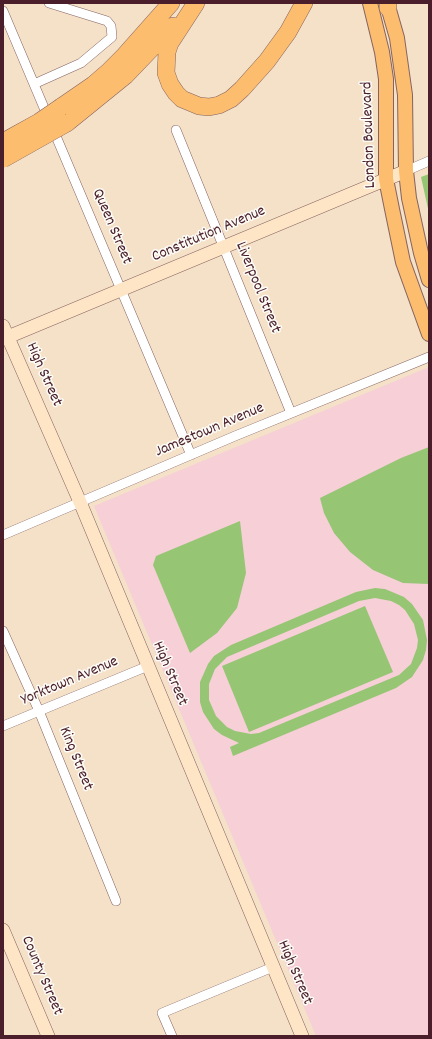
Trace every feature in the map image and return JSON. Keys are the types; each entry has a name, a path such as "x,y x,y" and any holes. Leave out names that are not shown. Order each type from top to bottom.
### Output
{"highway":[{"path":"3,142 39,122 64,115 125,55 171,3"},
{"path":"3,159 64,115 110,90 141,62 191,3"},
{"path":"196,3 170,43 167,52 166,73 170,84 182,99 194,105 209,107 231,99 246,84 284,38 304,3"}],"main road":[{"name":"London Boulevard","path":"370,3 382,52 386,79 386,179 403,262 429,334"},
{"path":"388,5 397,38 405,95 406,170 415,231 429,280"},
{"name":"Constitution Avenue","path":"5,334 122,290 406,170"},
{"name":"High Street","path":"5,334 80,502 302,1036"},
{"name":"County Street","path":"3,930 48,1036"}],"street":[{"path":"34,84 81,63 112,38 111,26 107,21 49,3"},
{"name":"Queen Street","path":"3,11 191,455"},
{"name":"Liverpool Street","path":"176,130 291,413"},
{"name":"Constitution Avenue","path":"406,170 429,161"},
{"name":"Jamestown Avenue","path":"3,535 291,413 429,357"},
{"name":"King Street","path":"3,631 39,711 116,901"},
{"name":"Yorktown Avenue","path":"3,726 148,666"},
{"path":"172,1036 162,1013 273,967"}],"shaded area":[{"path":"429,367 429,1036 316,1036 94,506"}],"green space":[{"path":"429,174 429,213 421,177"},
{"path":"429,447 429,584 403,583 373,570 350,552 334,533 324,513 320,498 401,458"},
{"path":"240,521 246,573 237,608 217,633 190,653 153,565 156,556"},
{"path":"375,588 385,589 404,597 412,604 423,620 427,640 426,650 423,660 412,677 396,688 233,756 230,747 239,743 222,735 214,729 203,712 200,702 200,682 208,664 214,656 231,645 356,592","holes":["375,598 391,601 405,610 414,624 418,640 417,648 411,664 399,675 259,733 251,734 235,731 227,727 216,716 209,700 209,684 215,669 227,657 359,601"]},
{"path":"365,606 393,672 249,732 222,666"}]}
